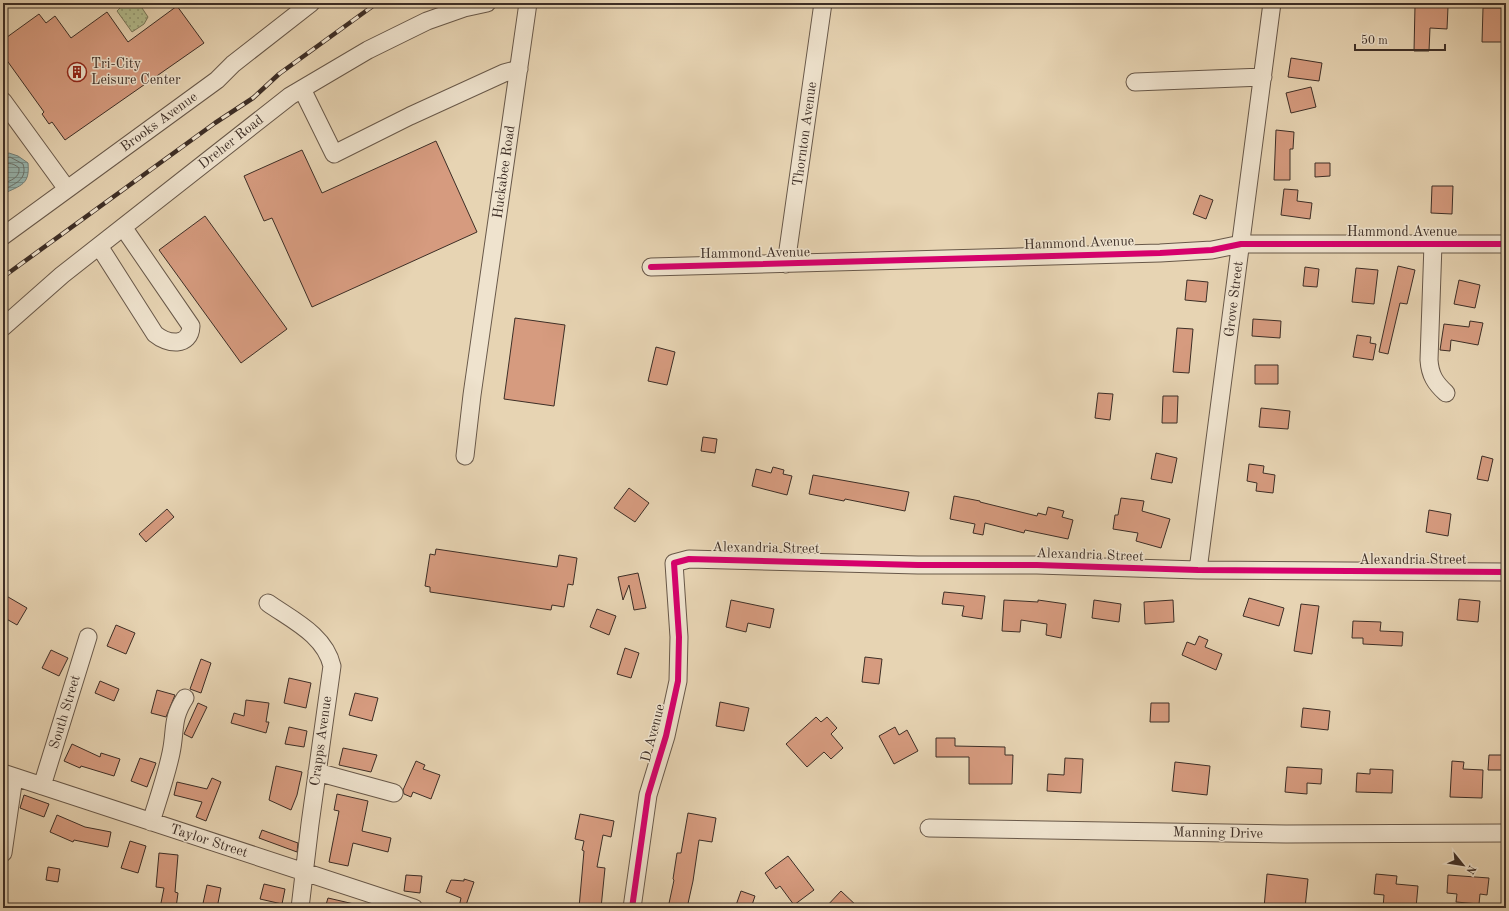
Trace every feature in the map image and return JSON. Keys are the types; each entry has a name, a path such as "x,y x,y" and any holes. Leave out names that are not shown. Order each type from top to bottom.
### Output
{"street":[{"name":"Brooks Avenue","path":"3,236 217,80 233,64 311,3"},
{"name":"Dreher Road","path":"3,327 62,275 272,109 302,89 368,50 427,21 464,8 487,3"},
{"name":"Huckabee Road","path":"465,456 528,3"},
{"name":"Thornton Avenue","path":"786,264 823,3"},
{"name":"Grove Street","path":"1198,570 1272,3"},
{"path":"302,89 334,154 410,116 504,73 519,69"},
{"path":"1135,82 1263,77"},
{"path":"3,101 9,119 67,189"},
{"path":"99,246 155,334 161,339 171,342 185,339 190,332 191,326 123,227"},
{"name":"Hammond Avenue","path":"651,267 1160,253 1212,250 1241,244 1506,244"},
{"path":"1433,244 1428,360 1430,373 1439,387 1446,393"},
{"name":"Alexandria Street","path":"674,563 689,559 918,565 1037,565 1198,570 1506,572"},
{"name":"D Avenue","path":"632,908 648,795 666,736 678,681 679,637 674,563"},
{"name":"Crapps Avenue","path":"268,603 308,631 324,646 332,666 300,908"},
{"name":"South Street","path":"42,786 88,637"},
{"path":"151,822 171,753 175,716 185,698"},
{"path":"318,772 394,793"},
{"path":"3,853 9,775"},
{"name":"Taylor Street","path":"9,775 414,908"},
{"name":"Manning Drive","path":"929,828 1286,834 1506,833"}],"green space":[{"path":"123,5 140,5 148,17 144,24 132,32 117,11"}],"water":[{"path":"9,153 18,156 28,163 28,170 26,180 23,183 3,194 3,155"}],"building":[{"name":"Tri-City Leisure Center","path":"177,6 204,43 65,140 52,122 49,124 42,114 44,112 3,55 3,40 39,14 46,23 55,16 71,38 107,12 128,42"},
{"path":"1415,6 1448,7 1447,29 1430,28 1429,51 1414,51"},
{"path":"1483,8 1503,8 1502,42 1482,42"},
{"path":"1291,58 1322,63 1319,81 1288,77"},
{"path":"1311,87 1316,107 1291,113 1286,93"},
{"path":"1276,130 1294,132 1293,149 1290,149 1290,180 1274,180"},
{"path":"436,141 477,232 312,307 272,218 264,221 244,176 302,150 322,193"},
{"path":"1315,163 1330,163 1330,176 1315,177"},
{"path":"1432,186 1453,186 1452,214 1431,213"},
{"path":"1284,189 1298,190 1297,201 1312,203 1310,219 1281,215"},
{"path":"1200,195 1213,200 1206,219 1193,214"},
{"path":"205,216 287,329 241,363 159,250"},
{"path":"1398,266 1415,270 1407,304 1400,303 1388,354 1379,352"},
{"path":"1305,267 1319,269 1317,287 1303,286"},
{"path":"1356,268 1378,270 1374,304 1352,302"},
{"path":"1187,280 1208,282 1206,302 1185,300"},
{"path":"1459,280 1480,285 1475,308 1454,304"},
{"path":"515,318 565,325 554,406 504,399"},
{"path":"1253,319 1281,321 1280,338 1252,336"},
{"path":"1470,321 1483,323 1478,345 1451,340 1450,351 1440,350 1444,324 1469,327"},
{"path":"1177,328 1193,329 1189,373 1173,372"},
{"path":"1357,335 1371,337 1370,343 1376,344 1373,360 1353,357"},
{"path":"656,347 675,352 667,385 648,381"},
{"path":"1255,365 1278,365 1278,384 1255,384"},
{"path":"1098,393 1113,394 1110,420 1095,418"},
{"path":"1163,396 1178,396 1177,423 1162,423"},
{"path":"1261,408 1290,411 1288,429 1259,427"},
{"path":"703,437 717,439 715,453 701,451"},
{"path":"1156,453 1177,458 1172,483 1151,479"},
{"path":"1482,456 1493,459 1488,481 1477,479"},
{"path":"1249,464 1264,466 1263,473 1275,475 1273,493 1256,491 1257,483 1247,481"},
{"path":"773,467 784,470 783,474 792,476 787,495 752,486 756,469 771,473"},
{"path":"813,475 909,492 905,511 845,499 844,501 809,494"},
{"path":"629,488 649,503 635,522 614,508"},
{"path":"954,496 980,501 1037,516 1038,513 1046,515 1048,507 1064,511 1062,517 1073,520 1068,539 1025,530 1024,533 985,523 983,535 973,533 975,524 950,519"},
{"path":"1121,498 1144,501 1142,511 1170,519 1161,548 1136,541 1138,533 1113,529 1115,515 1118,515"},
{"path":"167,509 174,517 146,542 139,534"},
{"path":"1429,510 1451,514 1448,536 1426,532"},
{"path":"436,549 557,567 559,555 577,558 573,585 568,584 564,607 552,605 551,610 430,592 430,587 425,586 430,554 435,555"},
{"path":"638,573 646,608 634,610 629,585 623,600 618,577"},
{"path":"944,592 985,596 982,619 962,616 964,606 942,604"},
{"path":"3,594 27,608 17,625 3,617"},
{"path":"1249,598 1284,608 1279,626 1243,616"},
{"path":"1459,599 1480,601 1478,622 1457,620"},
{"path":"731,600 774,609 770,628 748,623 746,632 726,627"},
{"path":"1004,600 1038,602 1038,600 1066,604 1061,638 1046,635 1047,624 1021,620 1020,632 1002,631"},
{"path":"1094,600 1121,604 1119,622 1092,618"},
{"path":"1173,600 1174,622 1145,624 1144,602"},
{"path":"1301,604 1319,606 1312,654 1294,651"},
{"path":"597,609 616,616 609,635 590,627"},
{"path":"1353,621 1381,622 1380,631 1403,632 1402,646 1363,644 1363,638 1352,638"},
{"path":"116,625 135,633 126,654 107,646"},
{"path":"1199,636 1208,640 1205,647 1222,654 1216,670 1182,655 1187,642 1195,645"},
{"path":"625,648 639,653 631,678 617,674"},
{"path":"51,650 68,658 59,676 42,668"},
{"path":"865,657 882,659 879,684 862,682"},
{"path":"201,659 211,663 201,693 190,689"},
{"path":"289,678 311,683 306,708 284,703"},
{"path":"100,681 119,689 114,701 95,693"},
{"path":"157,690 175,695 166,717 151,713"},
{"path":"355,693 378,698 372,721 349,715"},
{"path":"246,700 269,703 266,722 269,722 266,733 231,723 234,713 244,716"},
{"path":"720,702 749,708 744,731 716,726"},
{"path":"198,703 207,707 192,738 184,734"},
{"path":"1151,703 1169,703 1169,722 1150,722"},
{"path":"1303,708 1330,711 1328,730 1301,727"},
{"path":"816,717 821,722 827,717 837,728 831,734 843,748 831,759 824,752 807,767 786,744"},
{"path":"289,727 307,731 304,747 285,744"},
{"path":"895,727 899,735 907,730 918,751 894,764 879,736"},
{"path":"936,738 955,738 955,746 1005,747 1005,755 1013,755 1012,784 969,784 969,757 936,757"},
{"path":"72,744 100,757 101,753 120,759 114,776 81,766 80,768 64,761"},
{"path":"343,748 377,755 371,772 339,765"},
{"path":"1489,755 1506,755 1506,770 1488,770"},
{"path":"140,758 156,763 147,787 131,781"},
{"path":"1065,758 1083,759 1081,793 1047,791 1048,774 1064,775"},
{"path":"416,761 425,765 423,769 440,775 431,799 413,792 411,797 404,794 403,790"},
{"path":"1452,761 1464,762 1463,769 1483,770 1482,798 1450,797"},
{"path":"1175,762 1210,766 1207,795 1172,791"},
{"path":"276,766 302,772 297,795 291,810 269,800"},
{"path":"1287,767 1322,769 1321,784 1307,783 1307,794 1285,792"},
{"path":"1370,769 1393,770 1392,793 1356,792 1357,773 1370,774"},
{"path":"212,778 221,782 206,821 196,817 202,802 174,795 177,782 207,789"},
{"path":"337,794 368,801 362,831 391,838 388,852 353,843 348,866 329,862 339,811 334,810"},
{"path":"24,795 49,804 44,817 20,808"},
{"path":"688,813 716,818 712,842 699,840 693,881 687,908 668,908 674,880 677,853 681,853"},
{"path":"580,814 614,821 611,837 603,835 597,867 605,868 601,908 579,908 584,851 582,850 584,841 575,839"},
{"path":"57,815 85,827 111,832 108,847 74,840 73,842 50,832"},
{"path":"262,830 298,843 297,852 259,838"},
{"path":"130,841 146,846 138,873 121,868"},
{"path":"159,853 178,855 175,892 178,893 176,908 160,908 164,888 156,887"},
{"path":"788,856 814,890 794,905 780,886 776,889 765,873"},
{"path":"48,867 60,869 58,882 46,880"},
{"path":"1267,874 1308,879 1305,908 1264,908"},
{"path":"1376,874 1397,876 1396,884 1418,886 1416,908 1383,908 1384,895 1374,894"},
{"path":"406,875 422,876 420,893 404,891"},
{"path":"1448,875 1489,878 1487,895 1480,894 1479,904 1456,902 1457,894 1447,893"},
{"path":"464,879 474,882 465,908 463,908 459,907 461,898 446,892 451,880 464,881"},
{"path":"264,884 285,889 282,904 260,899"},
{"path":"207,885 221,888 217,908 202,908"},
{"path":"741,891 755,896 751,908 735,908"},
{"path":"841,891 859,908 825,908"},
{"path":"328,898 354,904 354,908 325,908"}],"railway":[{"path":"3,277 215,123 253,98 279,74 377,3"}],"cycle path":[{"path":"651,267 1160,253 1212,250 1241,244 1506,244"},
{"path":"632,908 648,795 666,736 678,681 679,637 674,563 689,559 918,565 1037,565 1198,570 1506,572"}],"place":[{"name":"Tri-City Leisure Center","path":"77,72"}]}
